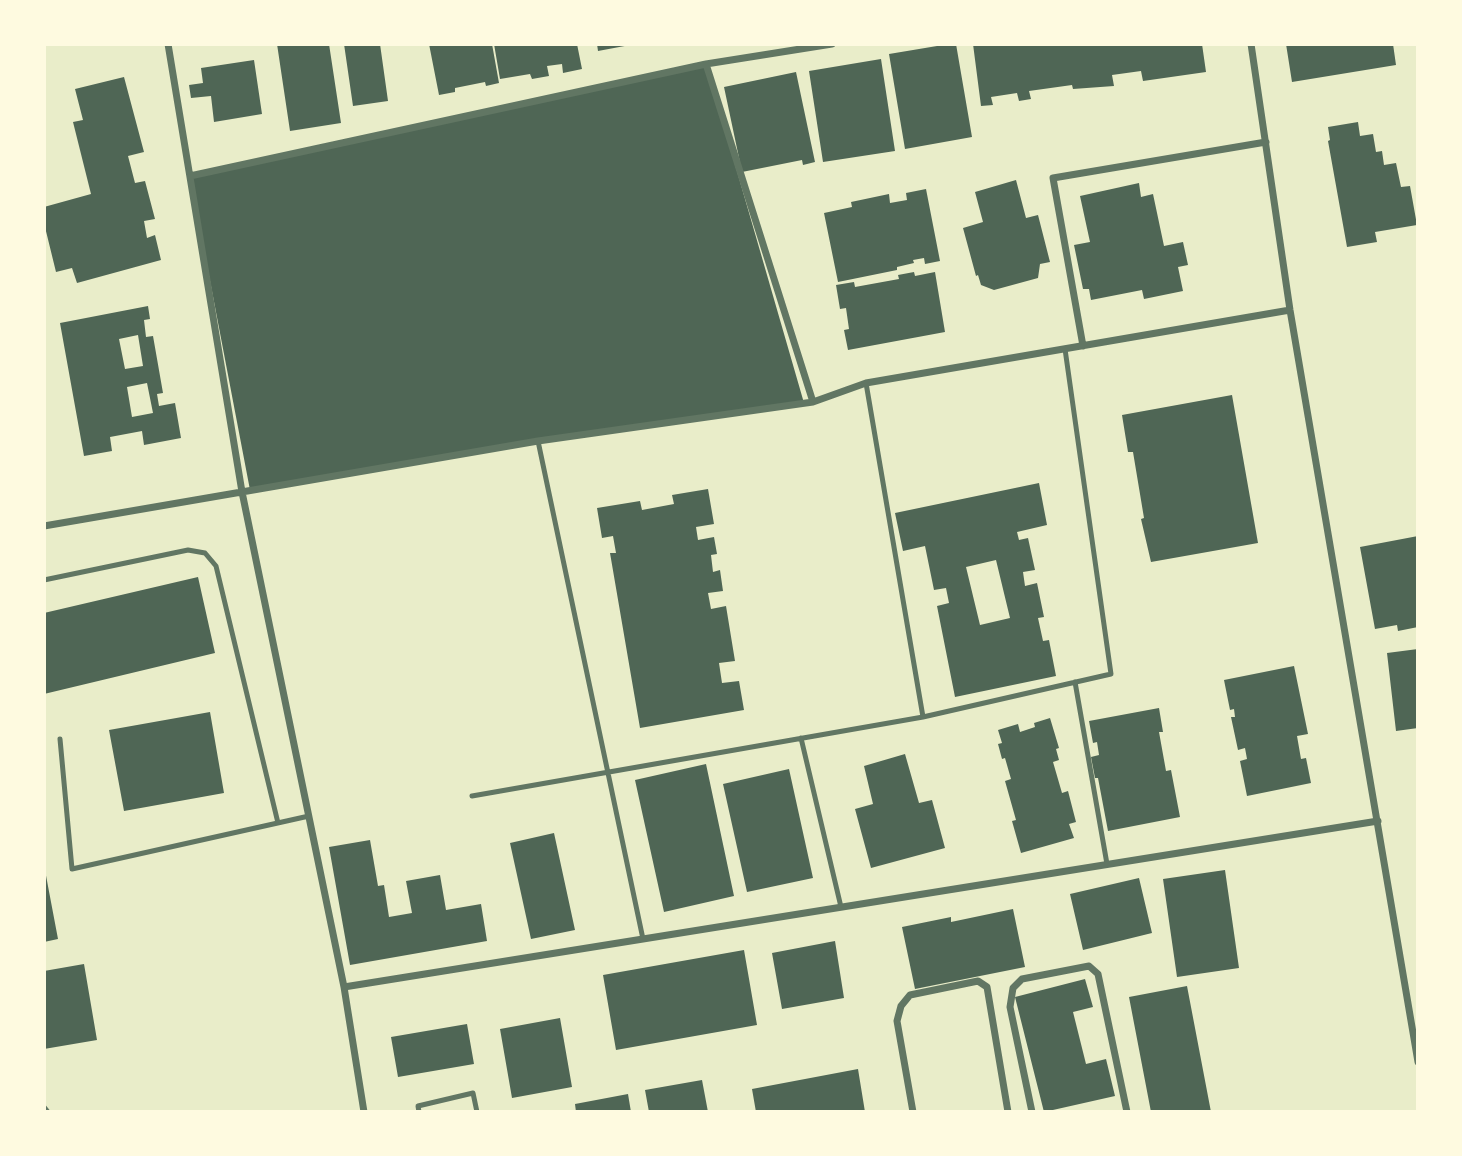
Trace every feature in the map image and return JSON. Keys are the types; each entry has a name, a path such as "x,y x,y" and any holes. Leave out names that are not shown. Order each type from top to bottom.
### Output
{"street":[{"path":"168,44 242,492 344,987 364,1112"},
{"path":"190,176 706,64 832,44"},
{"path":"1251,44 1290,310 1418,1062"},
{"path":"706,64 813,402"},
{"path":"1083,346 1053,178 1266,142"},
{"path":"44,526 538,441 813,402 866,383 1290,310"},
{"path":"344,987 1378,821"},
{"path":"1032,1112 1010,1007 1013,988 1022,979 1088,966 1098,974 1127,1112"},
{"path":"914,1112 897,1021 901,1006 910,995 978,981 987,987 1008,1112"}],"lane":[{"path":"472,796 923,717 1111,674 1065,349"},
{"path":"866,383 923,717"},
{"path":"538,441 610,772 643,939"},
{"path":"44,580 188,550 205,553 216,566 278,823"},
{"path":"1075,682 1107,864"},
{"path":"801,738 841,907"},
{"path":"60,739 72,869 309,816"},
{"path":"419,1112 418,1106 473,1093 477,1112"},
{"path":"44,1107 48,1112"}],"building":[{"path":"277,44 329,44 341,123 290,131"},
{"path":"344,44 380,44 388,101 353,106"},
{"path":"429,44 492,44 499,83 486,86 485,82 455,88 455,92 439,95"},
{"path":"494,44 577,44 582,69 563,73 562,64 547,66 549,76 532,79 530,74 500,79"},
{"path":"597,44 630,44 630,45 598,51"},
{"path":"956,44 972,137 905,149 889,54"},
{"path":"973,44 1202,44 1206,72 1143,81 1141,71 1112,75 1114,86 1073,89 1072,85 1029,91 1031,99 1019,101 1017,93 991,97 993,105 981,106"},
{"path":"1286,44 1393,44 1396,65 1292,82"},
{"path":"881,59 895,151 823,162 809,71"},
{"path":"254,60 262,114 214,122 211,96 191,98 189,85 203,83 201,68"},
{"path":"706,64 804,403 588,433 250,490 190,176"},
{"path":"796,72 815,162 803,165 802,160 742,172 724,87"},
{"path":"124,77 144,152 128,156 135,183 145,181 155,219 144,221 147,238 155,235 161,260 77,283 72,268 56,272 44,223 44,207 91,194 73,122 83,120 75,89"},
{"path":"1358,122 1360,136 1373,134 1376,152 1382,151 1384,165 1396,163 1401,187 1410,186 1417,225 1375,232 1377,242 1347,247 1328,141 1328,127"},
{"path":"1016,180 1026,218 1038,215 1050,262 1040,264 1038,278 994,290 981,285 978,275 976,276 963,228 983,222 975,192"},
{"path":"1139,183 1141,197 1153,194 1164,246 1183,242 1188,265 1178,267 1183,291 1144,299 1142,290 1091,300 1089,289 1083,289 1074,245 1090,242 1080,196"},
{"path":"926,189 940,261 925,264 924,258 913,260 914,263 897,267 897,270 838,282 824,213 852,207 851,202 889,194 890,203 907,200 906,193"},
{"path":"914,272 915,276 935,272 945,332 848,350 844,330 849,329 846,308 840,309 836,285 854,282 855,287 899,279 898,275"},
{"path":"148,306 150,319 144,320 146,337 153,336 163,393 157,394 159,406 175,403 181,438 144,445 142,431 110,437 112,451 84,456 60,323","holes":["138,335 143,366 125,369 119,339","147,383 153,413 132,417 127,387"]},
{"path":"1232,395 1258,543 1151,562 1141,519 1144,518 1133,452 1128,452 1122,415"},
{"path":"1039,483 1047,525 1017,532 1019,540 1028,538 1035,570 1023,572 1025,586 1037,583 1044,617 1038,618 1043,641 1049,640 1056,676 955,697 937,606 949,603 946,588 934,590 925,546 903,551 895,513","holes":["996,560 1010,618 980,625 966,567"]},
{"path":"708,489 714,524 696,527 698,540 714,537 717,554 711,555 713,572 720,570 723,591 708,593 711,609 726,606 735,661 719,663 722,683 739,681 744,710 640,728 610,553 616,553 613,536 602,538 597,508 640,501 642,510 674,504 672,495"},
{"path":"1418,536 1418,627 1398,631 1397,625 1375,629 1360,547"},
{"path":"198,577 215,653 44,694 44,613"},
{"path":"1418,649 1418,728 1396,731 1387,653"},
{"path":"1294,666 1308,734 1297,736 1301,759 1306,758 1311,783 1247,796 1240,761 1247,759 1245,748 1238,750 1231,717 1235,717 1234,709 1230,710 1224,680"},
{"path":"1159,708 1163,732 1159,732 1166,771 1171,770 1180,817 1108,831 1098,778 1095,778 1091,757 1099,755 1097,742 1093,743 1089,721"},
{"path":"210,712 224,793 124,811 109,730"},
{"path":"1050,718 1059,748 1056,749 1059,760 1053,762 1062,793 1068,791 1076,822 1069,824 1074,838 1021,853 1012,821 1016,820 1005,781 1011,779 998,744 1002,743 998,730 1018,724 1020,732 1035,727 1034,723"},
{"path":"905,754 919,803 932,800 945,848 871,868 855,809 873,804 864,766"},
{"path":"706,764 734,896 664,912 635,780"},
{"path":"789,769 813,878 747,892 723,784"},
{"path":"554,833 575,930 531,939 510,843"},
{"path":"370,840 378,886 384,885 389,917 412,913 406,881 440,875 446,910 481,904 487,941 350,965 329,847"},
{"path":"44,865 58,939 44,942"},
{"path":"1225,870 1239,968 1177,977 1163,879"},
{"path":"1139,878 1152,933 1083,950 1070,894"},
{"path":"1013,909 1025,967 915,989 902,927 951,917 951,922"},
{"path":"835,941 844,998 782,1009 772,953"},
{"path":"744,950 757,1025 616,1050 603,975"},
{"path":"84,964 97,1040 44,1049 44,971"},
{"path":"1085,979 1093,1007 1073,1012 1086,1064 1106,1059 1115,1096 1044,1112 1015,997"},
{"path":"1187,986 1211,1112 1151,1112 1129,997"},
{"path":"560,1018 572,1087 512,1098 500,1029"},
{"path":"467,1024 474,1064 398,1077 391,1037"},
{"path":"858,1069 865,1112 756,1112 752,1089"},
{"path":"702,1080 708,1112 649,1112 645,1090"},
{"path":"628,1094 631,1112 576,1112 575,1104"}]}
